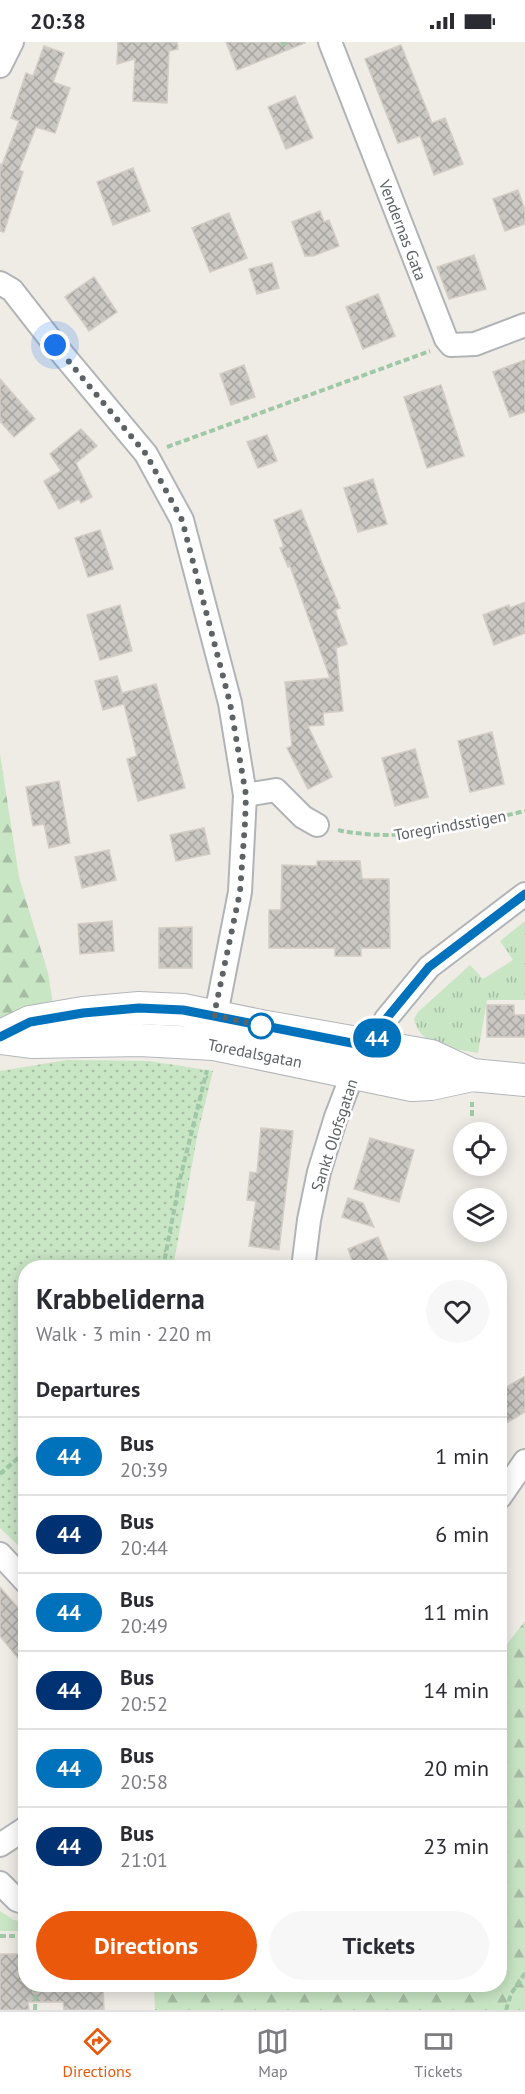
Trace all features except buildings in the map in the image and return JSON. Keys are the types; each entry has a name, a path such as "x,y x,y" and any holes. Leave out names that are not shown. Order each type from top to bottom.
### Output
{"street":[{"path":"0,66 12,42"},
{"name":"Vendernas Gata","path":"330,42 446,339 452,345 475,344 525,325"},
{"path":"0,283 12,290 146,454 182,520 230,703 246,795 240,892 212,1042"},
{"path":"246,795 276,790 303,817 317,825"},
{"name":"Sankt Olofsgatan","path":"304,1260 319,1172 353,1073 372,1047 386,1019 429,967 525,894"},
{"name":"Toredalsgatan","path":"212,1042 261,1026 431,1056 472,1075"},
{"name":"Toredalsgatan","path":"0,1038 33,1042 212,1042 412,1085 431,1084 472,1075 525,1080"},
{"path":"507,1487 525,1461"},
{"path":"0,1554 18,1573"},
{"path":"0,1845 18,1833"},
{"path":"0,1884 18,1900"}],"path":[{"path":"282,42 283,44 289,42"},
{"path":"167,447 437,349"},
{"name":"Toregrindsstigen","path":"317,825 352,834 389,836 460,826 525,811"},
{"path":"165,1260 180,1179 212,1042"},
{"path":"0,1474 18,1458"},
{"path":"0,1936 18,1936"},
{"path":"506,2010 511,1994 525,1973"},
{"path":"35,2010 36,1992"}],"green space":[{"path":"0,754 19,877 48,973 54,1010 0,1024"},
{"path":"525,921 525,1000 487,1000 478,1053 439,1045 423,1036 417,1029 414,1019 418,1012 470,965 483,979 513,960 500,941"},
{"path":"67,1060 149,1061 213,1071 198,1132 174,1260 18,1260 18,1545 0,1528 0,1071"},
{"path":"525,1621 525,2010 155,2010 154,1992 507,1992 507,1644"},
{"path":"0,1911 18,1921 18,1931 0,1931"}],"bus line":[{"name":"44","path":"0,1037 30,1022 83,1013 139,1008 183,1010 214,1015 372,1047 386,1019 429,967 525,894"}],"route":[{"path":"55,345 146,454 182,520 230,703 246,795 240,892 214,1015 261,1026"}]}
